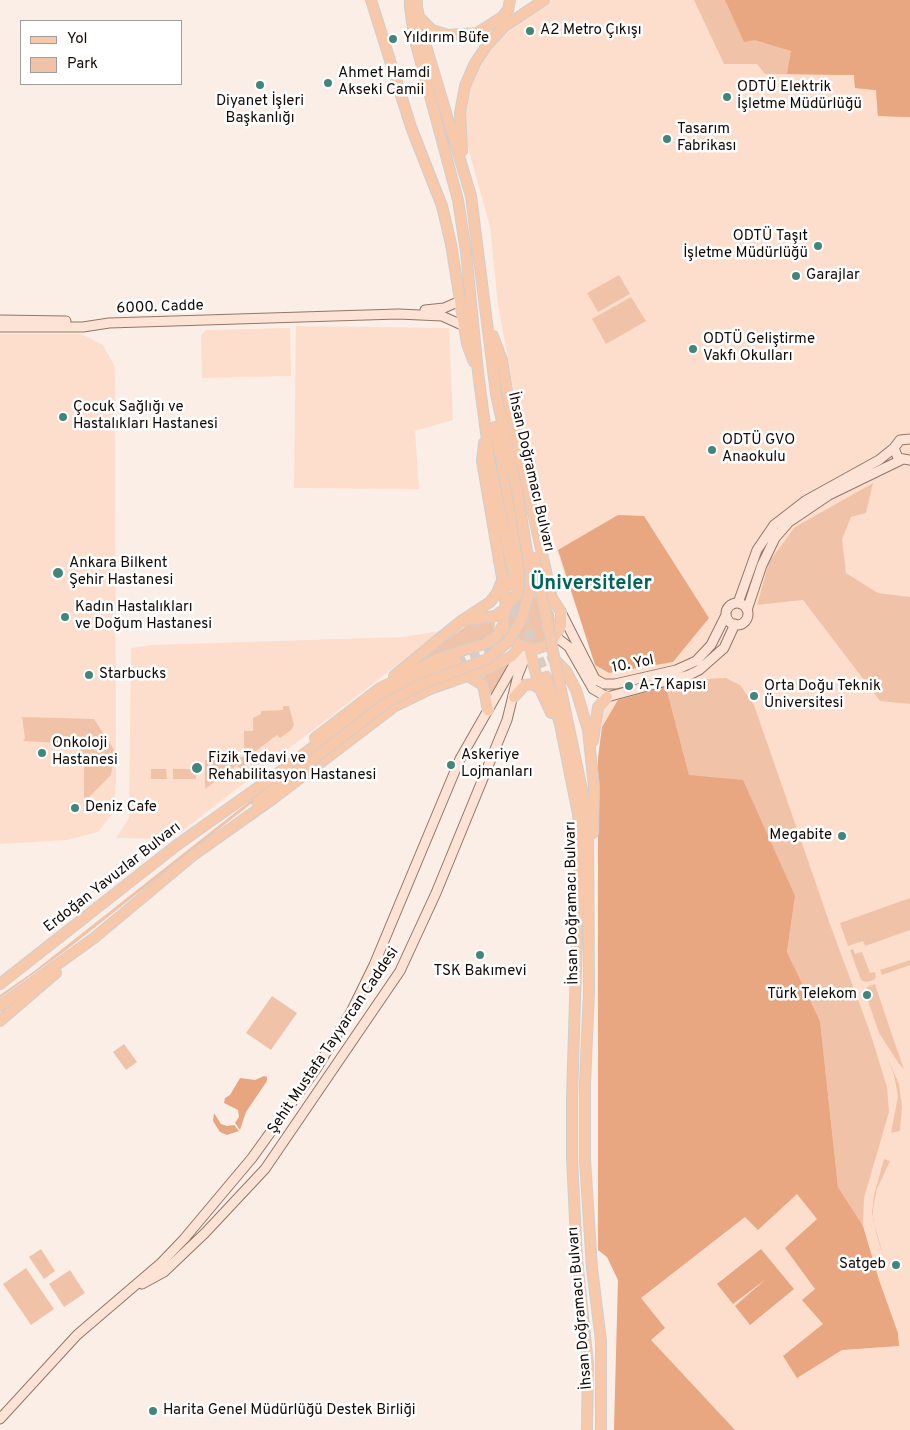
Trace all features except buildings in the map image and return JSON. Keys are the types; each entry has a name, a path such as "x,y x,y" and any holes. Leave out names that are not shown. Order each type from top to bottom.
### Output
{"main road":[{"path":"371,0 411,127 442,206 466,344 478,372"},
{"path":"413,3 422,22 427,27 439,33 458,36 477,33 496,23 508,10 510,0"},
{"path":"471,196 460,129 460,113 465,86 475,63 496,35 544,0"},
{"name":"İhsan Doğramacı Bulvarı","path":"413,3 471,196 496,394 537,569 586,814 590,927 585,1160 592,1268 601,1341 601,1430"},
{"name":"İhsan Doğramacı Bulvarı","path":"413,3 414,37 458,200 466,252 486,432 519,577"},
{"name":"İhsan Doğramacı Bulvarı","path":"481,264 490,391 519,577"},
{"path":"398,314 444,308 460,301"},
{"path":"398,314 442,316 464,326"},
{"name":"6000. Cadde","path":"0,320 109,323 398,314"},
{"name":"6000. Cadde","path":"0,327 83,327 109,323"},
{"path":"488,324 502,360 511,415 552,598 560,612 561,625 556,637 545,646 525,647"},
{"path":"486,432 482,461 503,578 506,608 504,624 496,636 487,643 499,650 499,663"},
{"name":"10. Yol","path":"556,637 569,647 593,689 607,697 619,694 639,684 696,662 712,645 729,606 738,603 757,550 774,525 805,501 879,460 894,448 900,440 910,439"},
{"path":"894,448 896,455 907,461"},
{"name":"10. Yol","path":"560,612 595,679 604,684 639,684 689,675 699,670 724,648 735,624 746,620 762,565 775,538 789,522 829,495 907,461"},
{"name":"Erdoğan Yavuzlar Bulvarı","path":"0,1006 94,938 285,781 386,703 425,683 487,659 508,642 522,619 530,588 530,570 517,490"},
{"path":"519,577 538,591 552,598"},
{"path":"503,578 515,586 520,584 519,577"},
{"path":"380,688 462,621 490,602 497,593 503,578"},
{"path":"462,621 487,619 496,616 506,608 516,595 526,591 538,591"},
{"path":"738,603 748,610"},
{"path":"726,615 729,621 735,624"},
{"path":"504,624 509,636 525,647 551,714 574,828 578,917"},
{"name":"Erdoğan Yavuzlar Bulvarı","path":"246,796 350,709 380,688 442,657 487,643"},
{"path":"545,646 549,654 566,671 576,690 588,730 592,757 594,815 590,927"},
{"name":"Erdoğan Yavuzlar Bulvarı","path":"192,856 274,798 386,712 420,693 499,663 525,647"},
{"name":"Şehit Mustafa Tayyarcan Caddesi","path":"133,1288 155,1279 170,1266 222,1216 265,1169 406,961 507,720 525,647"},
{"name":"Şehit Mustafa Tayyarcan Caddesi","path":"0,1420 77,1335 160,1264 184,1239 252,1158 316,1069 352,1012 387,938 460,759 525,647"},
{"name":"Erdoğan Yavuzlar Bulvarı","path":"0,984 177,845 380,698 408,682 456,662"},
{"path":"468,676 483,685 488,710"},
{"name":"İhsan Doğramacı Bulvarı","path":"546,677 560,724 578,814 580,837 572,1158 577,1260 588,1364 587,1430"},
{"path":"514,697 525,685 533,684 540,689"},
{"path":"615,684 619,694"},
{"path":"592,757 596,714 601,703 607,697"},
{"path":"0,1021 32,996 94,938"},
{"path":"252,1158 265,1169"}],"shaded area":[{"name":"Orta Doğu Teknik Üniversitesi","path":"553,0 910,0 910,1430 614,1430 618,1280 607,1257 598,1250 598,758 602,727 595,665 526,457 498,305 490,227 463,129 472,82 477,68 487,53 519,22"},
{"path":"725,0 910,0 910,117 878,116 876,90 855,88 854,75 787,74 791,51 755,40 744,42"},
{"path":"296,326 449,328 453,420 415,431 419,489 294,488"},
{"path":"290,328 291,376 202,378 201,335 206,330"},
{"name":"Ankara Bilkent Şehir Hastanesi","path":"0,334 82,334 103,345 115,367 116,780 114,812 98,832 67,840 0,844"},
{"path":"618,515 644,516 709,618 673,662 609,673 595,665 558,550"},
{"name":"Fizik Tedavi ve Rehabilitasyon Hastanesi","path":"441,631 172,839 116,838 129,818 131,648 152,645 402,637"},
{"path":"666,687 689,775 743,780 795,896 787,952 820,1021 838,1187 863,1226 879,1280 898,1333 899,1346 842,1350 797,1378 783,1356 823,1324 802,1300 815,1289 785,1248 817,1219 797,1194 758,1230 745,1217 641,1298 665,1328 651,1340 735,1430 614,1430 618,1280 607,1257 598,1250 598,758 602,727 618,700"},
{"path":"264,1076 267,1077 267,1081 246,1112 240,1130 235,1123 239,1117 238,1110 224,1103 225,1098 230,1095 240,1078 255,1080"},
{"path":"214,1113 221,1124 227,1126 234,1125 239,1131 227,1135 220,1132 213,1121"},
{"path":"761,1249 794,1289 750,1325 735,1306 766,1279 733,1304 717,1284"}],"green space":[{"path":"694,0 910,0 910,117 878,116 876,90 855,88 854,75 765,74 757,64 724,64"},
{"path":"619,275 630,294 598,312 587,293"},
{"path":"631,297 646,321 606,344 592,319"},
{"path":"873,483 866,513 851,517 842,539 846,573 878,593 910,597 910,704 880,701 803,600 757,605 769,562 795,527"},
{"path":"531,597 540,599 548,604 553,612 555,621 553,630 548,638 540,643 531,645 522,643 514,638 509,630 507,621 509,612 514,604 522,599"},
{"path":"495,622 494,632 484,640 458,646 420,660 467,625"},
{"path":"511,661 491,696 487,684 481,678"},
{"path":"726,678 740,685 754,705 831,927 870,1032 887,1087 889,1112 864,1198 863,1226 838,1187 820,1021 787,952 795,896 689,775 666,687 706,679"},
{"path":"283,706 289,706 294,725 291,730 280,738 277,735 248,757 251,761 241,769 237,765 205,789 205,760 229,760 229,758 244,757 244,731 253,731 253,718 261,714 261,711 283,710"},
{"path":"22,717 94,719 115,751 111,775 84,802 84,763 80,762 79,749 76,749 76,744 23,741 25,738"},
{"path":"151,769 166,769 167,779 151,779"},
{"path":"173,769 196,769 196,779 173,779"},
{"path":"284,774 286,776 65,951 0,998 0,995 33,972"},
{"path":"910,898 910,930 865,946 863,941 848,946 840,923"},
{"path":"853,949 855,954 862,952 870,973 875,972 876,977 874,980 866,982 861,980 850,950"},
{"path":"910,960 910,965 882,975 880,970"},
{"path":"875,984 904,1069 879,1033 866,995 867,987"},
{"path":"272,996 297,1013 271,1050 246,1033"},
{"path":"124,1044 137,1062 126,1070 113,1052"},
{"path":"887,1057 899,1084 902,1107 900,1131 891,1133 898,1096 894,1075"},
{"path":"884,1159 890,1161 877,1189 873,1217 874,1195"},
{"path":"41,1249 55,1271 44,1279 29,1257"},
{"path":"26,1268 54,1309 31,1325 3,1284"},
{"path":"70,1270 85,1293 64,1307 49,1284"}],"tunnel":[{"path":"516,587 524,621 546,677"},
{"path":"456,662 486,650 501,637 509,626 519,602"}],"place":[{"name":"A2 Metro Çıkışı","path":"530,31"},
{"name":"Yıldırım Büfe","path":"393,39"},
{"name":"Ahmet Hamdi Akseki Camii","path":"328,83"},
{"name":"Diyanet İşleri Başkanlığı","path":"260,85"},
{"name":"ODTÜ Elektrik İşletme Müdürlüğü","path":"727,97"},
{"name":"Tasarım Fabrikası","path":"667,139"},
{"name":"ODTÜ Taşıt İşletme Müdürlüğü","path":"818,246"},
{"name":"Garajlar","path":"796,276"},
{"name":"ODTÜ Geliştirme Vakfı Okulları","path":"693,349"},
{"name":"Çocuk Sağlığı ve Hastalıkları Hastanesi","path":"63,417"},
{"name":"ODTÜ GVO Anaokulu","path":"712,450"},
{"name":"Ankara Bilkent Şehir Hastanesi","path":"58,573"},
{"name":"Kadın Hastalıkları ve Doğum Hastanesi","path":"65,617"},
{"name":"Starbucks","path":"89,675"},
{"name":"A-7 Kapısı","path":"629,686"},
{"name":"Orta Doğu Teknik Üniversitesi","path":"754,696"},
{"name":"Onkoloji Hastanesi","path":"42,753"},
{"name":"Askeriye Lojmanları","path":"451,765"},
{"name":"Fizik Tedavi ve Rehabilitasyon Hastanesi","path":"197,768"},
{"name":"Deniz Cafe","path":"75,808"},
{"name":"Megabite","path":"842,836"},
{"name":"TSK Bakımevi","path":"480,955"},
{"name":"Türk Telekom","path":"867,995"},
{"name":"Satgeb","path":"896,1265"},
{"name":"Harita Genel Müdürlüğü Destek Birliği","path":"153,1411"}],"district":[{"name":"Üniversiteler","path":"591,585"}]}
